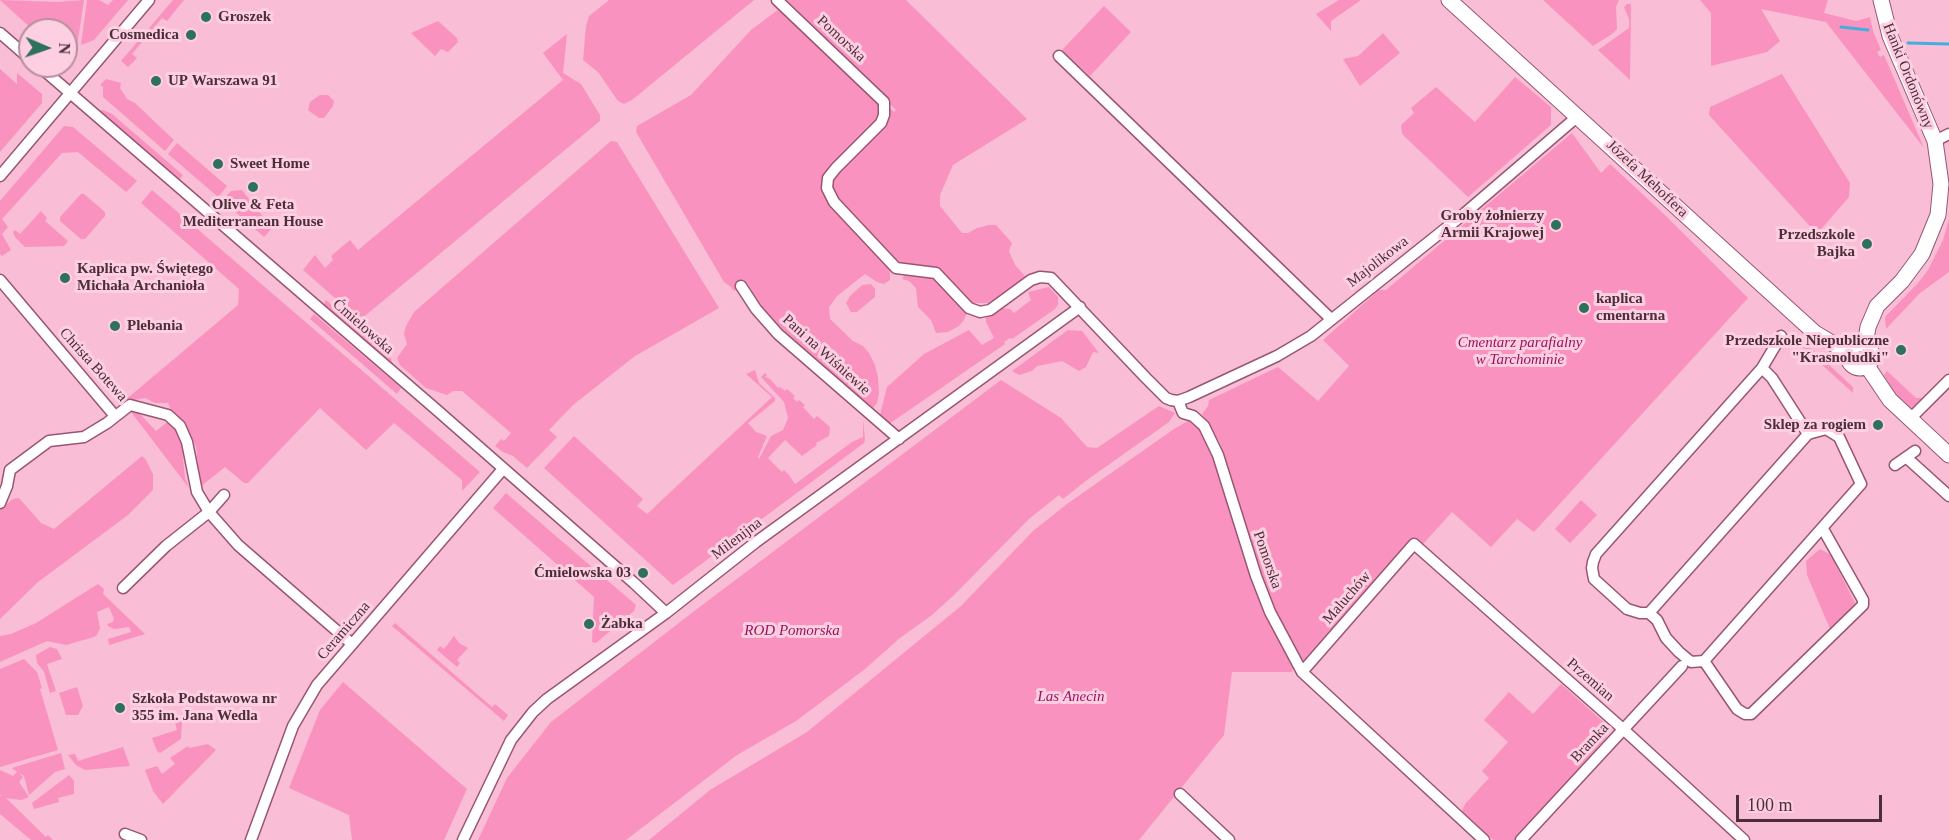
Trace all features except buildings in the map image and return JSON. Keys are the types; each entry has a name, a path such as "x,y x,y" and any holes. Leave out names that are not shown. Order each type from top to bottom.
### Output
{"street":[{"path":"0,176 149,0"},
{"name":"Pomorska","path":"777,0 884,102 884,115 881,123 828,178 826,188 834,202 896,268 936,273 969,308 980,312 990,310 1031,280 1040,277 1051,278 1166,398 1178,401 1183,413 1192,416 1204,426 1218,455 1256,576 1270,612 1302,672 1484,840"},
{"name":"Józefa Mehoffera","path":"1449,0 1815,333 1849,350"},
{"name":"Hanki Ordonówny","path":"1865,345 1868,327 1877,306 1902,281 1922,254 1934,227 1941,199 1942,138 1890,36 1881,0"},
{"path":"0,33 18,48"},
{"path":"1059,56 1331,319"},
{"name":"Ćmielowska","path":"53,78 666,613"},
{"name":"Majolikowa","path":"1178,401 1277,356 1311,336 1465,213 1578,116"},
{"name":"Christa Botewa","path":"0,280 115,416 130,405 168,415 180,426 187,442 198,496 209,512"},
{"name":"Pani na Wiśniewie","path":"741,286 756,309 778,334 899,439"},
{"name":"Milenijna","path":"463,840 511,740 533,712 556,691 666,613 756,542 1080,307"},
{"path":"1649,613 1808,434 1826,429 1839,437 1861,484 1704,661 1687,660 1666,638 1657,620 1649,613 1627,609 1594,579 1592,568 1596,554 1762,368 1781,336"},
{"path":"1865,345 1872,352 1867,366 1862,368 1852,365 1848,356 1849,350 1853,346 1865,345"},
{"path":"1867,366 1890,400 1949,455"},
{"path":"1762,368 1772,378 1808,434"},
{"path":"1910,419 1949,380"},
{"path":"0,503 10,471 31,453 49,441 84,437 115,416"},
{"path":"1895,465 1911,455 1949,496"},
{"name":"Ceramiczna","path":"251,840 299,714 317,686 503,469"},
{"path":"123,588 166,546 209,512 224,495"},
{"path":"209,512 238,545 352,644"},
{"path":"1704,661 1737,709 1745,714 1751,714 1863,604 1863,600 1823,529"},
{"name":"Maluchów","path":"1302,672 1414,544"},
{"name":"Przemian","path":"1414,544 1623,729 1744,840"},
{"name":"Bramka","path":"1521,840 1682,666"},
{"path":"1180,794 1229,840"},
{"path":"125,834 141,840"}],"green space":[{"path":"0,0 57,2 84,0 78,39 78,18 20,18"},
{"path":"87,0 99,0 108,5 113,0 128,0 94,40 81,45"},
{"path":"173,0 184,0 167,21 162,18 132,54 137,58 128,67 121,61"},
{"path":"609,0 754,0 632,100 624,104 618,101 598,72 583,60 589,16"},
{"path":"782,0 906,0 1027,119 953,165 940,195 940,206 962,233 996,225 1012,243 1009,251 1015,265 1026,277 988,303 973,303 940,272 902,265 838,199 832,187 837,171 879,129 886,104 894,112 896,110"},
{"path":"1339,0 1361,0 1331,21 1331,31 1316,14"},
{"path":"1543,0 1619,0 1616,7 1617,29 1593,46"},
{"path":"1700,0 1828,0 1824,13 1856,21 1870,17 1881,50 1877,52 1880,57 1884,55 1924,148 1826,22 1761,9 1780,41 1767,52 1711,66 1711,13"},
{"path":"1631,4 1630,80 1598,50 1629,28 1629,19 1624,7"},
{"path":"1104,6 1131,32 1090,76 1062,50"},
{"path":"779,9 880,102 882,116 822,188 888,267 890,273 890,280 884,284 865,274 837,296 829,307 830,319 853,341 863,346 875,365 879,394 877,403 872,409 768,316 747,283 734,291 724,282 636,132 637,126 691,95 751,30"},
{"path":"438,21 457,38 458,42 448,52 441,49 435,56 411,33"},
{"path":"1383,33 1400,53 1360,86 1343,59 1358,56"},
{"path":"567,34 563,73 581,84 600,115 600,121 360,320 303,270 315,255 325,268 333,260 331,256 350,240 358,250 563,80 543,53"},
{"path":"0,69 17,84 17,73 18,78 23,78 42,94 42,103 0,152"},
{"path":"1782,74 1850,183 1849,197 1817,234 1709,115 1710,107"},
{"path":"1515,77 1551,107 1551,125 1468,197 1402,134 1401,125 1414,113 1411,108 1436,87 1475,122"},
{"path":"106,79 121,83 120,88 127,99 135,103 174,140 165,151 103,97 103,87 100,85"},
{"path":"320,95 328,95 334,101 324,118 319,118 308,110 310,102"},
{"path":"100,111 112,114 183,175 179,180"},
{"path":"64,126 73,127 137,181 126,192 78,152 62,153 2,219 8,227 2,234 11,250 2,256 0,254 0,201"},
{"name":"Cmentarz parafialny w Tarchominie","path":"1572,133 1601,173 1610,164 1748,298 1534,532 1517,519 1491,547 1452,512 1423,544 1414,537 1301,664 1276,617 1266,591 1220,443 1202,414 1209,400 1278,367 1318,401 1349,366 1323,340 1379,290 1386,290"},
{"path":"611,141 617,142 719,308 635,356 573,405 549,430 557,437 527,468 513,456 495,446 511,433 462,391 453,391 447,395 426,388 400,365 397,358 407,344 404,334 414,312"},
{"path":"177,143 227,186 220,195 217,196 168,154"},
{"path":"152,190 480,472 462,491 462,480 394,423 366,450 320,408 248,483 244,483 225,467 200,487 196,447 185,425 171,410 168,403 155,403 145,398 123,402 238,305 239,289 141,203"},
{"path":"242,190 272,228 264,237 224,202 231,191"},
{"path":"81,194 105,212 105,216 85,239 81,239 60,221 60,217"},
{"path":"41,211 47,218 45,221 68,241 64,246 25,247 15,237 13,232 15,230 20,234"},
{"path":"1949,219 1949,272 1920,293 1886,329 1885,317 1928,270 1943,240"},
{"path":"905,274 933,277 967,313 959,326 948,332 936,333 931,320 918,307 916,288 909,281 902,279"},
{"path":"871,284 875,289 875,297 857,312 851,312 846,303 850,296 862,285"},
{"path":"1049,287 1058,297 1058,305 1055,309 1012,339 1004,342 1005,344 889,424 880,415 887,387 924,354 969,330 982,345 994,338 986,317 1001,308 1010,309 1014,313 1031,300 1028,292"},
{"path":"326,300 389,354 393,365 323,305"},
{"path":"314,314 401,388 397,394 310,319"},
{"path":"1068,330 1082,331 1099,353 1093,352 1086,367 1079,371 1062,361 1037,366 1032,371 1019,375 1012,371"},
{"path":"1802,340 1853,387 1853,393 1799,344"},
{"path":"755,370 759,383 775,398 775,401 748,423 756,432 767,436 759,459 771,436 783,430 788,418 784,402 761,377 765,373 767,375 765,377 778,388 785,391 787,389 795,396 793,398 797,402 799,400 805,405 803,407 814,419 817,416 830,427 829,436 816,443 817,445 802,456 785,440 768,458 782,472 784,470 795,484 852,442 863,437 863,419 864,443 673,585 544,468 574,436 643,499 637,506 647,514 772,397 746,374"},
{"path":"1887,371 1916,398 1924,398 1912,411 1897,397 1884,375"},
{"name":"ROD Pomorska","path":"1001,380 1061,418 1087,447 1097,448 1159,406 1175,413 1169,422 1063,499 1059,495 1029,519 954,595 865,669 796,721 737,755 626,840 478,840 507,778 551,722"},
{"path":"131,412 138,412 156,431 166,423 172,423 176,427 176,431 181,436 185,478 189,488"},
{"name":"Las Anecin","path":"1188,421 1198,425 1213,456 1237,534 1268,617 1293,667 1292,672 1232,672 1224,735 1139,840 649,840 710,790 807,732 961,606 1033,531 1067,504"},
{"path":"142,456 153,474 153,490 128,515 38,582 0,619 0,510 13,499 19,498 41,523 54,529"},
{"path":"506,493 636,605 634,611 596,643 592,642 594,597 493,508"},
{"path":"1581,500 1597,515 1570,543 1555,529"},
{"path":"1820,549 1831,555 1855,603 1831,631 1807,575 1806,561"},
{"path":"98,584 104,589 103,594 145,634 109,645 108,639 131,632 129,627 114,629 108,626 107,624 113,622 114,619 109,607 97,612 100,628 94,637 66,645 47,641 0,662 0,636 11,634 36,623"},
{"path":"395,623 492,707 495,704 508,715 504,721 392,626"},
{"path":"454,636 459,643 468,648 457,660 460,663 457,667 437,650 440,646 444,649"},
{"path":"50,647 57,649 62,659 47,664 56,691 50,693 44,672 37,663 36,655"},
{"path":"24,659 37,672 58,750 0,767 0,669"},
{"path":"343,682 467,789 444,840 352,840 349,815 289,788 320,710"},
{"path":"1561,684 1609,727 1609,732 1605,736 1607,737 1515,840 1493,840 1462,811 1465,804 1489,778 1482,771 1508,742 1484,720 1509,692 1533,714"},
{"path":"77,687 83,706 78,715 66,715 59,693"},
{"path":"182,720 181,739 160,753 157,751 152,738 177,730 175,722"},
{"path":"208,744 216,750 163,804 153,791 145,770 157,766 162,774 175,764 170,758 188,746 189,748"},
{"path":"123,747 130,766 85,770 76,765 68,755 75,754 78,761"},
{"path":"61,753 65,769 55,772 29,795 24,776 19,773 23,777 19,782 29,797 21,800 6,798 46,837 48,835 53,840 31,840 0,814 0,796 2,795 0,795 0,770 13,776 17,772 12,768"},
{"path":"69,775 74,781 74,794 58,798 59,802 34,809 32,803"}],"waterway":[{"path":"1841,27 1868,30"},
{"path":"1908,43 1949,44"}],"place":[{"name":"Groszek","path":"206,17"},
{"name":"Cosmedica","path":"191,35"},
{"name":"UP Warszawa 91","path":"156,81"},
{"name":"Sweet Home","path":"218,164"},
{"name":"Olive & Feta Mediterranean House","path":"253,187"},
{"name":"Groby żołnierzy Armii Krajowej","path":"1556,225"},
{"name":"Przedszkole Bajka","path":"1867,244"},
{"name":"Kaplica pw. Świętego Michała Archanioła","path":"65,278"},
{"name":"kaplica cmentarna","path":"1584,308"},
{"name":"Plebania","path":"115,326"},
{"name":"Przedszkole Niepubliczne \"Krasnoludki\"","path":"1901,350"},
{"name":"Sklep za rogiem","path":"1878,425"},
{"name":"Ćmielowska 03","path":"643,573"},
{"name":"Żabka","path":"589,624"},
{"name":"Szkoła Podstawowa nr 355 im. Jana Wedla","path":"120,708"}]}
